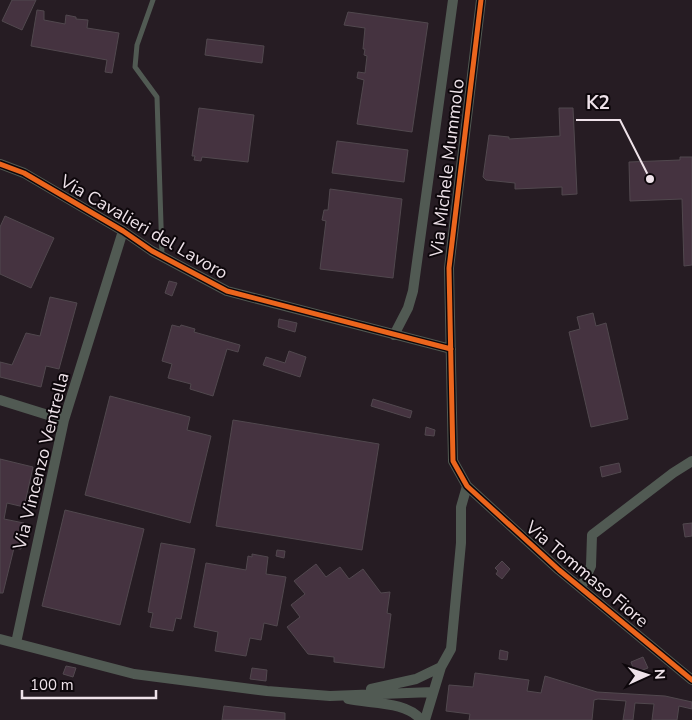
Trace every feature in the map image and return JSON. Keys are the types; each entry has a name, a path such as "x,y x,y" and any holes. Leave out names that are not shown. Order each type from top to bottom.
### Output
{"street":[{"name":"Via Michele Mummolo","path":"394,335 408,308 415,283 454,0"},
{"name":"Via Michele Mummolo","path":"466,486 453,460 449,268 481,0"},
{"name":"Via Cavalieri del Lavoro","path":"0,164 24,173 162,256 227,291 451,350"},
{"name":"Via Vincenzo Ventrella","path":"16,643 64,420 123,231"},
{"path":"0,400 64,420"},
{"path":"581,588 591,566 592,535 673,473 692,461"},
{"path":"425,720 441,667 451,649 461,543 461,507 466,486"},
{"name":"Via Tommaso Fiore","path":"466,486 581,588 692,680"},
{"path":"0,639 134,674 267,691 330,696 404,708 417,715 421,720"},
{"path":"330,696 398,684 441,667"},
{"path":"330,696 433,692"}],"lane":[{"path":"153,0 137,45 135,66 157,97 162,256"}],"building":[{"path":"12,0 36,0 22,30 2,21"},
{"path":"37,10 44,11 44,20 65,24 66,15 76,17 76,19 88,20 87,28 119,33 112,73 105,72 107,60 31,46"},
{"path":"348,12 428,23 412,132 357,124 364,80 357,78 358,72 365,73 367,56 364,55 365,49 363,49 365,28 344,25"},
{"path":"207,39 264,46 262,63 205,55"},
{"path":"199,108 254,115 248,162 202,157 201,161 194,160 195,156 192,156"},
{"path":"559,108 573,108 577,194 562,195 562,187 515,189 515,183 486,180 483,177 489,135 509,137 509,139 560,136"},
{"path":"337,141 408,150 404,182 332,173"},
{"path":"680,157 692,157 692,265 684,266 682,199 630,201 629,162 680,160"},
{"path":"330,189 402,199 393,278 320,269 326,221 322,220 324,210 328,210"},
{"path":"5,216 54,238 31,288 0,274 0,227"},
{"path":"169,281 177,283 172,296 165,293"},
{"path":"50,297 77,303 59,369 46,366 41,387 0,377 0,362 12,365 26,333 40,336"},
{"path":"593,313 596,326 606,323 628,419 591,427 569,332 580,329 577,317"},
{"path":"279,319 297,323 295,332 278,327"},
{"path":"172,325 180,327 181,325 195,329 194,332 240,345 238,352 227,349 213,396 190,389 191,384 168,378 172,364 162,361"},
{"path":"289,351 306,357 300,377 263,365 266,357 285,363"},
{"path":"110,396 190,417 187,430 211,436 190,523 85,495"},
{"path":"373,399 412,411 410,418 371,406"},
{"path":"233,420 379,444 362,550 216,526"},
{"path":"426,427 435,430 434,436 425,435"},
{"path":"0,459 33,467 24,507 7,503 4,519 24,523 20,541 22,541 21,549 14,548 3,593 0,593"},
{"path":"619,463 621,472 602,477 600,467"},
{"path":"65,510 144,529 120,625 42,606"},
{"path":"692,523 692,536 685,537 683,524"},
{"path":"161,543 195,549 181,619 176,618 173,631 150,627 153,613 148,612"},
{"path":"277,550 285,551 284,558 276,556"},
{"path":"252,554 268,557 266,574 286,577 277,626 264,623 261,640 250,638 246,656 215,651 218,632 194,627 206,563 246,570 248,556 252,557"},
{"path":"502,561 510,569 502,579 496,574 498,571 495,568"},
{"path":"316,564 326,577 340,567 349,579 363,569 381,593 390,592 387,613 391,614 384,668 334,662 334,657 308,654 287,627 300,617 291,605 305,594 294,581"},
{"path":"500,650 508,652 507,660 499,659"},
{"path":"643,657 648,668 635,673 631,662"},
{"path":"66,666 76,668 73,677 63,674"},
{"path":"252,668 267,670 266,681 250,679"},
{"path":"475,673 529,680 527,691 541,693 545,676 597,692 665,696 692,702 692,709 679,706 677,720 652,720 654,704 635,703 633,720 623,720 626,701 598,699 594,700 592,720 469,720 470,714 446,711 449,685 473,687"},
{"path":"224,706 285,713 285,720 222,720"}],"cycle path":[{"path":"481,0 449,268 453,461 467,486 559,570 692,680"},
{"path":"0,164 24,173 123,231 152,251 227,291 451,349"}],"place":[{"name":"K2","path":"650,179"}]}
